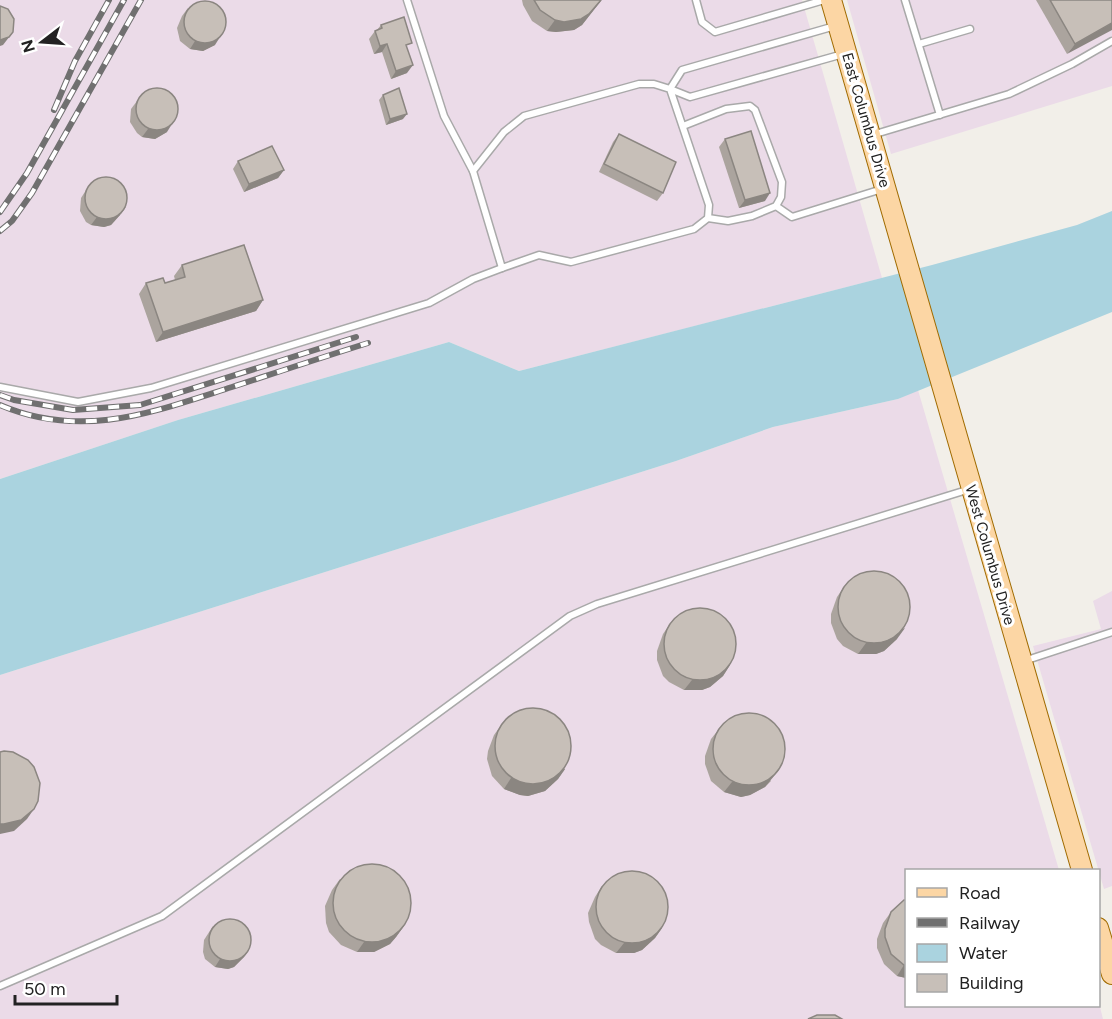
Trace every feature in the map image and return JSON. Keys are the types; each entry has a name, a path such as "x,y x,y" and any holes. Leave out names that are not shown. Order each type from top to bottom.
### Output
{"main road":[{"name":"East Columbus Drive","path":"831,0 900,240"},
{"name":"West Columbus Drive","path":"900,240 1082,869"},
{"path":"1100,935 1112,974"}],"lane":[{"path":"407,0 444,116 473,171 502,268"},
{"path":"696,0 702,22 715,32 824,0"},
{"path":"905,0 940,115"},
{"path":"670,89 682,70 839,25"},
{"path":"919,44 970,29"},
{"path":"871,135 1009,94 1072,64 1112,41"},
{"path":"473,171 504,132 524,116 639,84 654,84 690,97 847,53"},
{"path":"670,89 709,205 708,218"},
{"path":"0,387 78,402 151,388 429,303 473,279 539,255 571,262 694,229 708,218 728,221 752,216 776,206 781,197 782,182 755,111 750,106 726,109 682,126"},
{"path":"776,206 792,217 886,188"},
{"path":"0,986 162,916 570,616 597,604 971,489"},
{"path":"1021,662 1112,632"}],"shaded area":[{"path":"0,0 802,0 882,278 519,371 449,342 178,420 0,479"},
{"path":"847,0 1112,0 1112,86 891,154"},
{"path":"918,390 1059,869 905,869 905,1007 1100,1007 1103,1019 0,1019 0,675 676,461 773,427 898,399"},
{"path":"1112,591 1112,886 1104,889 1033,646 1101,629 1093,601"}],"water":[{"path":"1112,211 1112,312 898,399 773,427 676,461 0,675 0,479 178,420 449,342 519,371 932,265 1077,225"}],"building":[{"path":"534,0 601,0 589,14 581,19 564,22 555,20 540,10"},
{"path":"1050,0 1112,0 1112,23 1075,44"},
{"path":"205,1 220,7 226,22 220,37 205,43 190,37 184,22 190,7"},
{"path":"0,6 8,9 14,19 13,32 9,37 0,40"},
{"path":"404,17 412,43 406,45 413,65 396,71 387,44 380,46 375,31 382,28 381,25"},
{"path":"157,88 172,94 178,109 172,124 157,130 142,124 136,109 142,94"},
{"path":"399,88 407,114 390,119 383,95"},
{"path":"751,131 770,193 745,200 725,139"},
{"path":"619,134 676,162 663,193 604,164"},
{"path":"272,146 284,170 249,184 238,161"},
{"path":"106,177 121,183 127,198 121,213 106,219 91,213 85,198 91,183"},
{"path":"244,245 263,300 163,332 146,283 163,278 165,283 185,277 182,265"},
{"path":"874,571 894,577 904,587 910,607 904,627 894,637 874,643 854,637 844,627 838,607 844,587 854,577"},
{"path":"700,608 720,614 730,624 736,644 730,664 720,674 700,680 680,674 670,664 664,644 670,624 680,614"},
{"path":"533,708 548,711 560,719 568,731 571,746 568,761 560,773 548,781 533,784 518,781 506,773 498,761 495,746 498,731 506,719 518,711"},
{"path":"749,713 769,719 779,729 785,749 779,769 769,779 749,785 729,779 719,769 713,749 719,729 729,719"},
{"path":"0,752 13,752 28,760 34,767 40,783 38,801 34,809 21,820 0,824"},
{"path":"372,864 387,867 400,875 408,888 411,903 408,918 400,931 387,939 372,942 357,939 344,931 336,918 333,903 336,888 344,875 357,867"},
{"path":"632,871 652,877 662,887 668,907 662,927 652,937 632,943 612,937 602,927 596,907 602,887 612,877"},
{"path":"905,900 905,966 891,954 885,937 885,929 891,912"},
{"path":"230,919 245,925 251,940 245,955 230,961 215,955 209,940 215,925"},
{"path":"817,1015 835,1015 842,1019 808,1019"}],"railway":[{"path":"54,110 75,61 109,0"},
{"path":"0,212 27,173 124,0"},
{"path":"0,231 12,221 32,193 141,0"},
{"path":"0,395 14,400 73,410 140,405 356,337"},
{"path":"0,405 30,415 60,420 89,421 117,418 174,405 368,343"}]}
